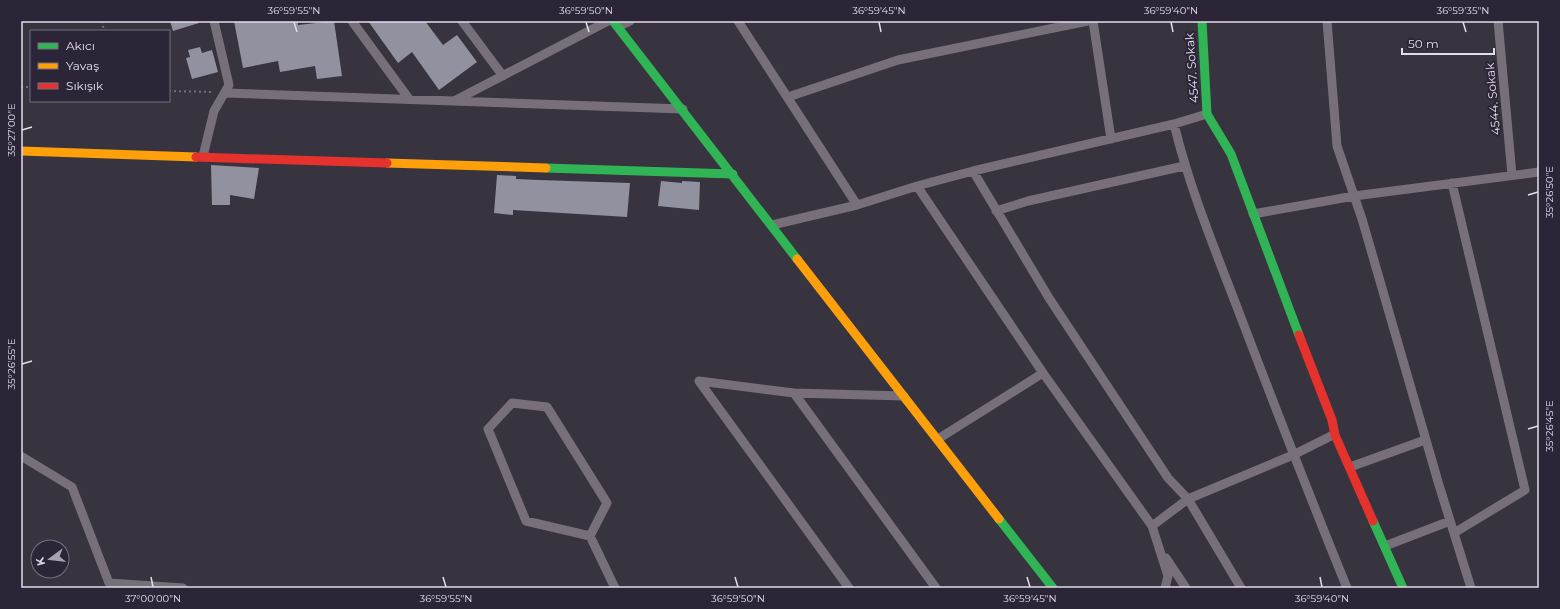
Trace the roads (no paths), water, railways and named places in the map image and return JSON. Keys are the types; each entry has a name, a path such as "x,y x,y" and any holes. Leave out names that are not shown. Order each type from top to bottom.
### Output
{"street":[{"path":"203,156 214,111 229,85 214,21"},
{"path":"352,21 409,99"},
{"path":"462,21 503,76"},
{"path":"455,101 608,21"},
{"path":"630,21 616,24 1053,588"},
{"path":"738,21 857,205"},
{"path":"788,97 898,60 1088,21"},
{"path":"1093,21 1112,139"},
{"name":"4547. Sokak","path":"1202,21 1207,114"},
{"path":"1327,21 1337,146 1354,196 1450,521 1472,588"},
{"name":"4544. Sokak","path":"1498,21 1512,175"},
{"path":"225,93 683,109"},
{"path":"772,225 857,205 917,186 1174,124 1207,114 1231,154 1332,420 1334,435 1386,546 1403,588"},
{"path":"1174,124 1184,166 1293,455 1347,588"},
{"path":"21,151 733,174"},
{"path":"996,211 1028,200 1184,166"},
{"path":"973,172 1049,298 1168,478 1188,500 1241,588"},
{"path":"1253,214 1354,196 1539,172"},
{"path":"1452,183 1525,490 1454,533"},
{"path":"917,186 1043,373 1152,526 1168,576 1165,588"},
{"path":"938,439 1043,373"},
{"path":"849,588 699,381 794,393 904,396"},
{"path":"794,393 936,588"},
{"path":"512,403 547,407 607,503 590,536 526,521 488,429 512,403"},
{"path":"1152,526 1188,500 1293,455 1334,435"},
{"path":"1350,467 1426,440"},
{"path":"21,456 72,486 109,583 184,588"},
{"path":"1386,546 1450,521"},
{"path":"590,536 615,588"},
{"path":"1160,551 1186,588"}]}
